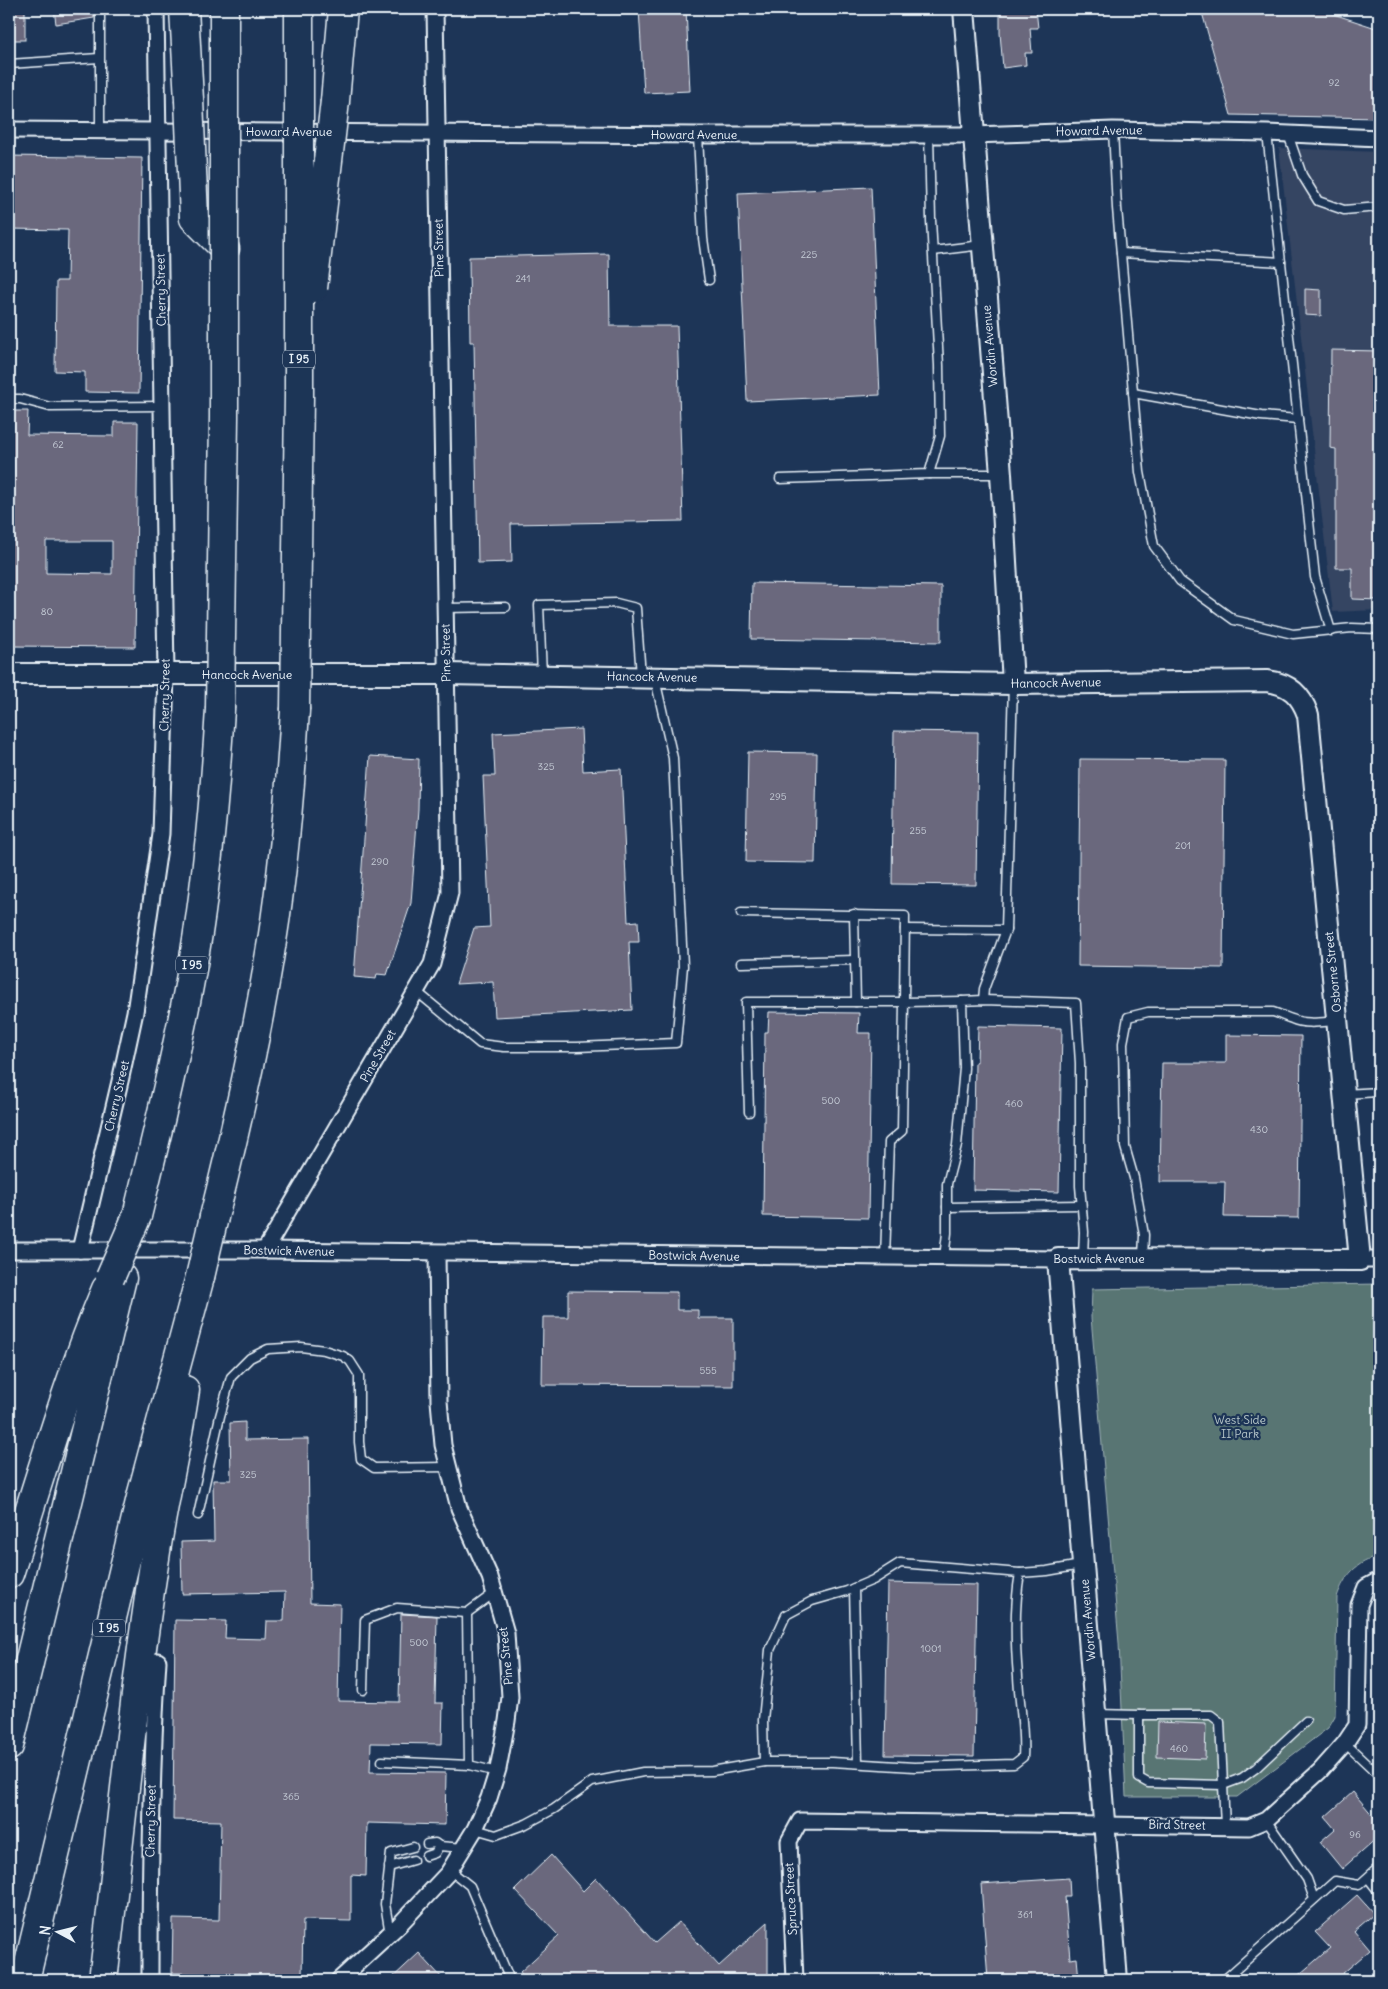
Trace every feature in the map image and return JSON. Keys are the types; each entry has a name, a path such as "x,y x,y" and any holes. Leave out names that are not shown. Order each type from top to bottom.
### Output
{"highway":[{"path":"184,9 194,218 225,250"},
{"name":"I 95","path":"116,1278 137,1216 169,1081 194,956 212,822 220,709 225,250 224,9"},
{"name":"I 95","path":"24,1980 142,1493 200,1277 243,1096 269,964 286,827 295,710 299,396 300,9"},
{"path":"299,396 321,232 343,9"},
{"path":"103,1980 150,1594 162,1514 180,1428 200,1277"},
{"path":"9,1574 82,1348 116,1278"},
{"path":"9,1746 116,1278"}],"street":[{"name":"Cherry Street","path":"80,1250 122,1077 146,946 161,834 166,675 156,9"},
{"name":"Pine Street","path":"265,1250 432,964 450,893 435,9"},
{"name":"Wordin Avenue","path":"964,9 1001,474 1013,684"},
{"name":"Howard Avenue","path":"9,130 698,136 930,135 1113,130 1268,133 1379,138"},
{"name":"Hancock Avenue","path":"9,674 446,674 1013,684 1267,682 1283,685 1293,690"},
{"name":"Osborne Street","path":"1293,690 1304,704 1308,715 1344,1094 1370,1260"},
{"name":"Bostwick Avenue","path":"9,1250 265,1250 886,1258 1370,1260"},
{"name":"Pine Street","path":"340,1980 428,1896 450,1870 475,1829 489,1798 498,1772 504,1745 510,1697 506,1633 490,1577 460,1508 442,1445 439,1401 437,1253"},
{"name":"Wordin Avenue","path":"1058,1259 1117,1980"},
{"name":"Bird Street","path":"800,1821 1249,1827 1266,1820 1320,1771 1345,1743 1357,1726 1359,1605 1366,1587 1379,1580"},
{"name":"Cherry Street","path":"150,1980 153,1753 158,1661"},
{"name":"Spruce Street","path":"795,1980 789,1841 800,1821"}],"lane":[{"path":"100,9 100,130"},
{"path":"9,64 99,58"},
{"path":"1113,130 1121,253 1140,472 1154,546 1180,581 1234,620 1293,634 1352,628 1379,629"},
{"path":"1268,133 1315,577 1331,630"},
{"path":"1288,134 1302,175 1318,201 1344,210 1379,207"},
{"path":"929,474 940,436 940,365 931,220 930,135"},
{"path":"698,136 702,238 709,280"},
{"path":"933,251 982,245"},
{"path":"1121,253 1281,262"},
{"path":"1133,393 1261,416 1298,419"},
{"path":"9,399 20,399 50,407 163,406"},
{"path":"780,479 929,474 1001,474"},
{"path":"416,991 480,1044 504,1047 577,1048 676,1043 683,966 673,758 648,677 636,608 616,603 539,606 542,675"},
{"path":"445,608 506,607"},
{"path":"984,1000 984,989 1006,930 1013,684"},
{"path":"741,913 905,916 902,1131 889,1142 886,1258"},
{"path":"854,914 856,1002"},
{"path":"905,928 1006,930"},
{"path":"741,962 855,960"},
{"path":"749,1112 746,1002 984,1000 1076,1003 1080,1063 1080,1186 1083,1259"},
{"path":"944,1258 947,1233 947,1184 956,1144 964,1068 962,1001"},
{"path":"1143,1260 1144,1235 1134,1178 1125,1147 1123,1043 1128,1017 1148,1012 1273,1012 1285,1015 1292,1020 1309,1022 1337,1021"},
{"path":"1344,1094 1379,1092"},
{"path":"947,1207 1081,1206"},
{"path":"198,1515 220,1416 231,1377 250,1358 268,1349 301,1346 324,1350 343,1356 350,1361 359,1375 358,1442 361,1459 369,1467 448,1467"},
{"path":"764,1762 763,1720 770,1650 786,1615 812,1601 873,1580 900,1563 1020,1573 1084,1565"},
{"path":"475,1829 496,1835 526,1824 554,1809 592,1782 643,1772 712,1771 764,1762 858,1763 914,1767 1014,1764 1023,1757 1024,1740 1018,1676 1016,1597 1020,1573"},
{"path":"854,1588 858,1763"},
{"path":"364,1690 365,1620 397,1608 467,1613 494,1593"},
{"path":"467,1613 469,1765"},
{"path":"1096,1714 1139,1716 1211,1715 1220,1722 1225,1826"},
{"path":"1139,1716 1140,1778 1148,1783 1223,1785 1242,1778 1256,1768 1306,1721"},
{"path":"1345,1743 1379,1776"},
{"path":"382,1761 469,1765 498,1772"},
{"path":"1266,1820 1308,1879 1314,1899"},
{"path":"427,1844 435,1843 439,1846 464,1848"},
{"path":"426,1856 435,1853 439,1846"},
{"path":"390,1934 385,1904 392,1853 413,1847"},
{"path":"390,1867 413,1860"},
{"path":"1224,1980 1335,1881 1359,1885 1379,1868"},
{"path":"450,1870 470,1886 510,1980"},
{"path":"1368,1878 1379,1892"},
{"path":"1372,1980 1379,1974"}],"shaded area":[{"path":"1279,148 1379,152 1379,610 1333,612"}],"green space":[{"name":"West Side II Park","path":"1379,1284 1379,1557 1364,1562 1352,1571 1343,1582 1337,1597 1335,1716 1328,1728 1237,1797 1126,1797 1119,1643 1091,1317 1092,1289"}],"building":[{"path":"9,9 25,9 25,40 9,40"},
{"path":"54,9 94,9 94,18 56,24"},
{"path":"639,9 686,9 690,91 644,93"},
{"path":"1000,9 1036,9 1038,28 1030,28 1032,53 1025,53 1026,65 1003,68"},
{"path":"1201,9 1318,9 1379,29 1379,118 1231,115"},
{"path":"9,156 142,158 139,393 85,392 85,372 55,371 56,281 67,281 68,230 9,229"},
{"path":"871,187 880,395 747,401 738,193"},
{"path":"609,254 610,326 677,326 683,521 511,524 512,562 478,563 474,342 470,342 469,257"},
{"path":"1305,289 1321,290 1321,316 1305,315"},
{"path":"1331,350 1379,351 1379,600 1352,599 1352,568 1336,568 1336,449 1330,448"},
{"path":"9,411 28,411 27,435 114,436 114,422 138,422 135,647 9,646","holes":["46,541 112,541 112,574 46,573"]},
{"path":"752,583 941,586 941,642 751,639"},
{"path":"581,729 583,771 621,769 628,922 638,921 639,942 629,942 632,1010 495,1017 493,982 456,984 474,928 490,927 483,776 495,776 493,733"},
{"path":"894,731 978,732 976,885 892,884"},
{"path":"748,752 817,753 815,863 746,862"},
{"path":"370,756 419,759 418,809 411,903 387,975 377,974 376,979 354,977"},
{"path":"1080,759 1225,760 1223,968 1078,966"},
{"path":"769,1012 859,1013 858,1033 871,1033 868,1218 763,1216 765,1032 768,1032"},
{"path":"978,1026 1062,1028 1059,1192 973,1190 975,1062 977,1062"},
{"path":"1226,1035 1301,1036 1299,1218 1224,1217 1225,1182 1160,1182 1162,1063 1226,1063"},
{"path":"568,1291 677,1292 677,1310 698,1310 698,1318 733,1318 733,1386 542,1385 543,1317 568,1317"},
{"path":"245,1422 245,1440 308,1439 310,1603 340,1604 338,1701 399,1702 401,1614 437,1616 435,1703 443,1703 442,1744 371,1743 370,1772 446,1773 445,1825 367,1823 366,1876 351,1875 351,1921 303,1920 302,1976 290,1975 290,1980 240,1980 240,1974 172,1973 173,1919 219,1920 221,1821 173,1820 175,1620 226,1621 225,1638 266,1639 267,1621 284,1621 285,1592 182,1594 181,1542 214,1541 213,1480 231,1480 230,1423"},
{"path":"888,1583 977,1585 974,1756 885,1755"},
{"path":"1158,1722 1206,1724 1205,1759 1157,1757"},
{"path":"1353,1792 1379,1823 1379,1836 1342,1869 1320,1842 1335,1829 1325,1817"},
{"path":"551,1855 583,1891 596,1878 655,1943 679,1922 719,1966 768,1922 768,1980 527,1980 520,1972 559,1936 515,1890"},
{"path":"1069,1878 1070,1897 1065,1897 1070,1959 1077,1958 1079,1980 988,1980 981,1884"},
{"path":"1357,1895 1374,1914 1354,1931 1370,1950 1335,1980 1293,1980 1330,1948 1315,1932"},
{"path":"419,1953 444,1980 390,1980"}]}
